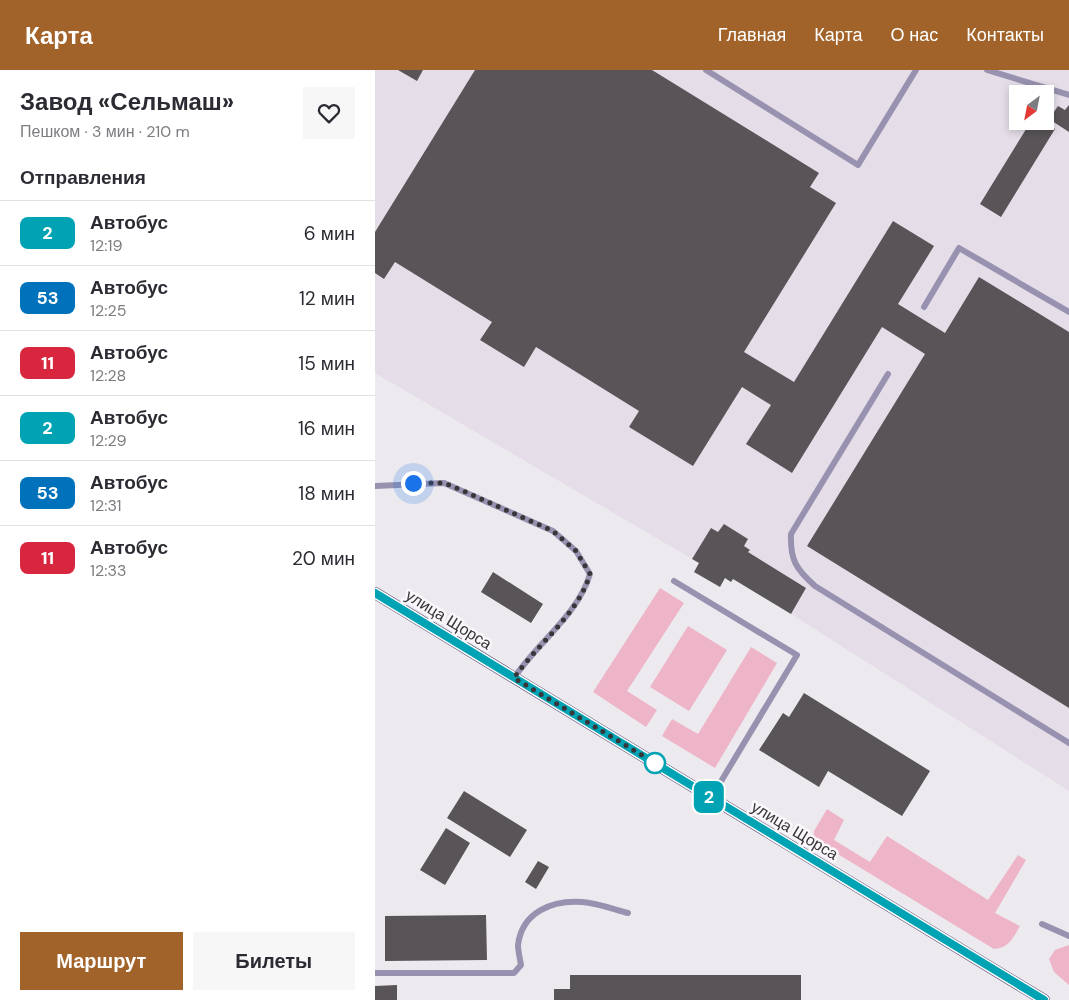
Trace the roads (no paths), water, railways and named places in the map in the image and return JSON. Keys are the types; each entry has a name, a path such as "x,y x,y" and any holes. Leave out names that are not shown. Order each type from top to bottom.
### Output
{"main road":[{"name":"улица Щорса","path":"375,593 1044,1000"}],"lane":[{"path":"706,70 858,165 916,70"},
{"path":"987,70 1069,94"},
{"path":"924,307 959,248 1069,312"},
{"path":"888,374 791,534 790,553 800,572 815,586 1069,743"},
{"path":"375,486 444,483 553,531 576,551 590,574 586,590 577,603 527,659 514,678"},
{"path":"674,581 797,655 711,798"},
{"path":"375,973 514,973 521,965 518,946 527,922 537,911 559,903 583,902 627,913"},
{"path":"1042,924 1069,936"}]}
